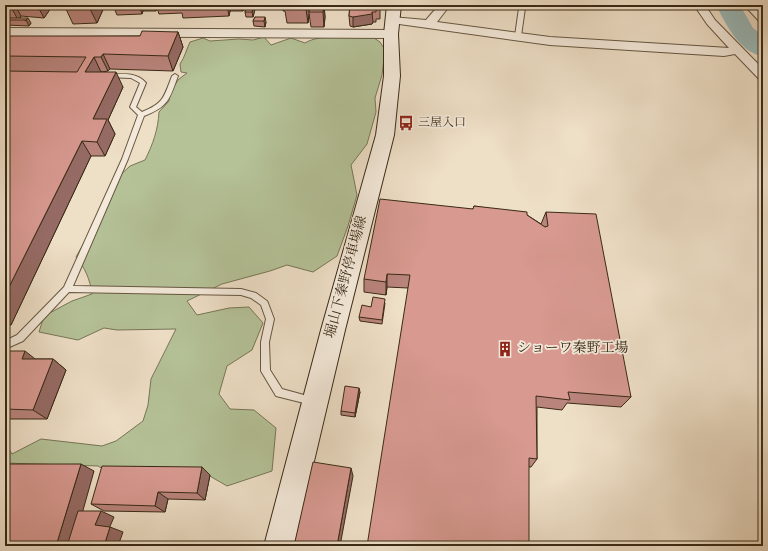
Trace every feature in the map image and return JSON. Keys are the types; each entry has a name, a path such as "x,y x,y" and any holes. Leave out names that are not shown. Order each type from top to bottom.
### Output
{"main road":[{"name":"堀山下秦野停車場線","path":"279,546 385,135 392,76 393,20"}],"street":[{"path":"430,24 432,19 445,5"},
{"path":"699,5 711,22 763,76"},
{"path":"752,6 763,19"},
{"path":"5,32 393,20 550,41 724,52 739,50"}],"lane":[{"path":"518,36 522,8"},
{"path":"99,76 129,76 140,79 143,83 133,107 140,115"},
{"path":"5,345 20,338 67,289 125,159 140,115 164,104 175,76"},
{"path":"67,289 240,292 253,295 264,303 270,319 265,342 266,371 279,393 315,402"}],"green space":[{"path":"264,37 271,45 291,38 305,43 320,38 329,37 374,38 380,42 385,50 382,75 375,98 376,112 367,144 351,165 357,195 337,256 313,272 287,265 222,284 187,301 197,315 229,308 249,307 263,323 252,350 227,366 219,394 230,409 254,410 276,428 272,471 227,486 196,468 120,479 98,466 5,463 5,443 12,454 41,439 102,446 116,441 143,421 148,405 151,379 176,329 117,330 104,328 78,340 39,332 44,316 72,301 92,294 87,274 76,257 93,227 114,181 130,166 145,160 155,137 159,112 169,101 171,90 179,79 187,73 181,72 180,64 190,42 203,38 210,41 239,39 253,40"}],"building":[{"path":"68,5 92,5 90,9 66,9"},
{"path":"247,5 254,5 252,12 245,12"},
{"path":"285,5 307,5 306,9 284,9"},
{"path":"310,5 324,5 323,12 309,12"},
{"path":"350,5 379,5 380,9 376,9 376,12 372,12 372,14 353,17 349,16"},
{"path":"255,17 265,17 264,21 253,21"},
{"path":"5,18 28,18 26,20 5,20"},
{"path":"142,31 178,32 168,56 103,54 101,57 94,57 85,72 116,72 93,119 107,119 97,142 82,141 5,295 5,71 77,72 86,57 5,56 5,37 140,36"},
{"name":"ショーワ秦野工場","path":"380,199 473,209 474,206 527,212 527,215 545,227 548,226 546,212 596,214 631,397 568,392 570,400 536,396 537,459 529,458 529,546 367,546 410,275 387,274 386,282 364,279"},
{"path":"373,297 385,299 382,320 359,317 362,305 371,307"},
{"path":"5,351 25,351 22,359 53,359 33,410 5,409"},
{"path":"345,386 359,388 355,413 341,411"},
{"path":"313,462 351,468 337,546 294,546"},
{"path":"5,464 81,464 56,546 5,546"},
{"path":"102,466 202,467 197,493 158,492 155,506 91,504"},
{"path":"78,511 101,511 95,525 110,527 104,546 67,546"}],"waterway":[{"path":"728,5 743,32 763,49"}],"place":[{"name":"三屋入口","path":"406,123"},
{"name":"ショーワ秦野工場","path":"505,349"}]}
